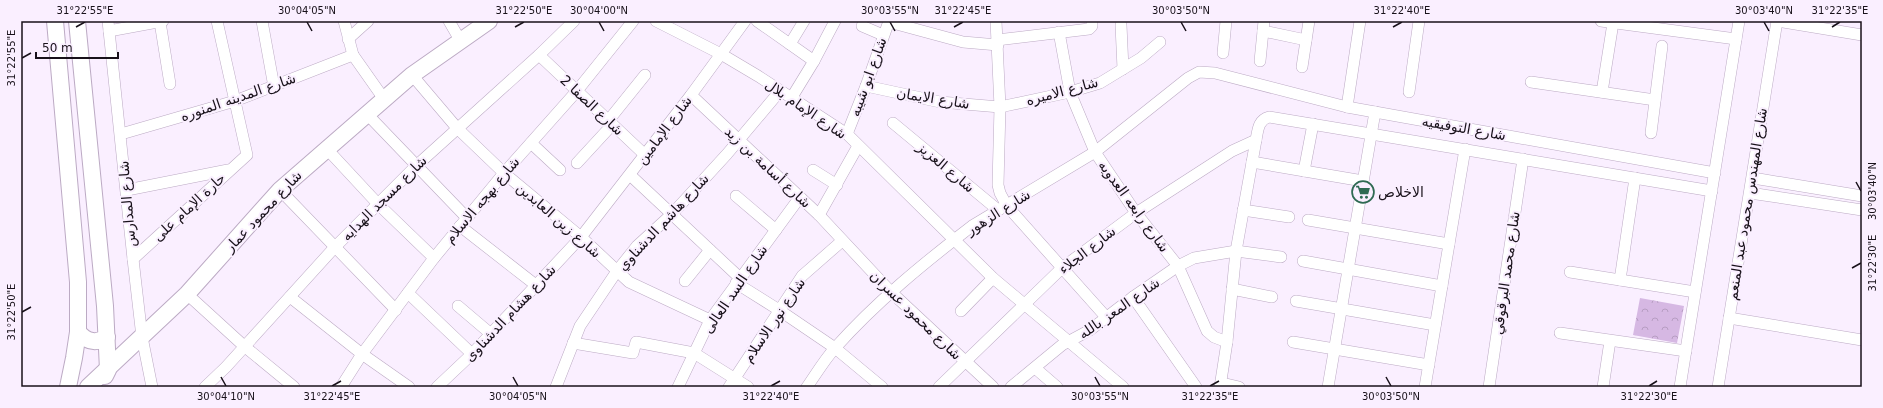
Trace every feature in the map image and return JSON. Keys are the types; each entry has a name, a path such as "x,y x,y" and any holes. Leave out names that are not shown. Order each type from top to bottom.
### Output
{"street":[{"path":"55,21 78,282 78,332 68,387"},
{"path":"77,21 107,337 108,370 101,387"},
{"path":"109,26 162,21 170,84"},
{"path":"217,21 235,101"},
{"path":"262,21 274,86"},
{"path":"344,21 353,55 384,99"},
{"path":"348,39 368,21"},
{"path":"449,21 460,40"},
{"name":"شارع محمود عمار","path":"88,387 108,370 187,294 280,190 326,148 412,75 489,21"},
{"name":"شارع مسجد الهدايه","path":"206,387 334,248 416,166 539,55 574,21"},
{"name":"شارع بهجه الاسلام","path":"341,387 362,354 434,258 504,173 576,92 633,21"},
{"name":"شارع الإمام بلال","path":"656,21 721,54 792,97 847,134 993,278 1123,387"},
{"name":"شارع الإمامين","path":"581,238 691,95 745,21"},
{"path":"757,21 814,61"},
{"path":"790,44 804,21"},
{"path":"792,97 814,61 835,21"},
{"path":"889,21 958,41 998,42 1059,32 1090,29 1092,26 1092,21"},
{"name":"شارع ابو شيبه","path":"847,134 889,21"},
{"path":"996,21 1000,107 998,185 1002,208 1062,268 1106,317"},
{"path":"1223,53 1226,21"},
{"path":"1302,67 1309,21"},
{"path":"1347,107 1360,21"},
{"path":"1409,92 1419,21"},
{"path":"1601,21 1655,25 1736,39"},
{"path":"1680,387 1739,21"},
{"path":"1777,21 1862,35"},
{"name":"شارع المهندس محمود عبد المنعم","path":"1718,387 1753,178 1777,21"},
{"path":"1602,92 1613,23"},
{"path":"1121,25 1123,69"},
{"name":"شارع المدارس","path":"109,26 142,337 152,387"},
{"path":"862,26 883,35"},
{"path":"1260,61 1264,26 1306,40"},
{"name":"شارع رابعه العدويه","path":"1059,32 1070,92 1095,152 1136,213 1178,266 1208,331 1214,336 1227,342"},
{"name":"شارع الاميره","path":"1000,107 1070,92 1100,83 1141,58 1160,42"},
{"path":"1651,133 1662,46"},
{"name":"شارع المدينه المنوره","path":"121,134 235,101 353,55"},
{"name":"شارع الصفا 2","path":"539,55 576,92 645,155"},
{"name":"شارع الزهور","path":"807,387 835,348 891,292 972,226 1095,152 1188,78 1199,72 1215,72"},
{"name":"شارع التوفيقيه","path":"1215,72 1297,96 1347,107 1714,173"},
{"name":"شارع زين العابدين","path":"412,75 457,128 504,173 581,238 629,282 710,320"},
{"path":"577,164 610,123 645,75"},
{"path":"1531,82 1655,100"},
{"name":"شارع الايمان","path":"866,86 940,102 1000,107"},
{"name":"شارع هاشم الدشناوي","path":"556,387 580,326 617,271 637,246 672,214 740,140 780,91"},
{"name":"شارع أسامة بن زيد","path":"691,95 800,197 842,241"},
{"name":"حارة الإمام على","path":"133,259 247,155 235,101"},
{"path":"1328,387 1375,112"},
{"path":"367,114 416,166 463,222 537,286"},
{"name":"شارع التوفيقيه","path":"1256,140 1260,123 1263,119 1269,117 1712,191"},
{"name":"شارع العزيز","path":"893,123 1002,208"},
{"path":"1304,171 1313,124"},
{"path":"1239,387 1221,385 1236,251 1256,140"},
{"name":"شارع الجلاء","path":"939,387 1062,268 1136,213 1232,151 1256,140"},
{"path":"530,143 560,170"},
{"path":"819,216 858,146"},
{"path":"326,148 378,204 434,258"},
{"path":"1425,387 1465,149"},
{"name":"شارع محمد البرقوقي","path":"1489,387 1523,159"},
{"path":"1252,162 1363,181"},
{"path":"127,190 229,170"},
{"path":"812,170 837,185"},
{"path":"630,175 710,250 738,280 835,348 882,387"},
{"path":"1620,280 1635,178"},
{"path":"1753,178 1862,196"},
{"path":"1807,201 1809,187"},
{"path":"280,190 334,248 396,310"},
{"path":"1750,192 1862,210"},
{"path":"736,196 776,230"},
{"name":"شارع السد العالى","path":"678,387 710,320 800,197"},
{"path":"1243,210 1289,217"},
{"path":"1308,220 1449,244"},
{"name":"شارع هشام الدشناوى","path":"437,387 472,354 581,238"},
{"name":"شارع محمود عسران","path":"842,241 891,292 992,387"},
{"name":"شارع نور الاسلام","path":"732,382 802,276 842,241"},
{"path":"685,281 710,250"},
{"name":"شارع المعز بالله","path":"1011,387 1068,342 1090,330 1133,297 1178,266 1194,258 1236,251 1281,257"},
{"path":"1303,261 1442,286"},
{"path":"1570,272 1696,292"},
{"path":"961,311 993,278"},
{"path":"1232,289 1272,297"},
{"path":"408,293 472,354"},
{"path":"187,294 244,346 294,387"},
{"path":"290,297 362,354 409,387"},
{"path":"1133,297 1196,387"},
{"path":"1296,301 1436,325"},
{"path":"458,306 491,334"},
{"path":"1729,318 1862,340"},
{"path":"78,332 88,340 95,342 107,337"},
{"path":"1560,333 1686,351"},
{"path":"1603,387 1610,340"},
{"path":"573,343 633,353 636,342 694,352 732,382 748,387"},
{"path":"1293,342 1429,365"},
{"path":"1035,368 1057,387"}],"green space":[{"path":"1640,298 1684,306 1677,343 1633,335"}],"place":[{"name":"الاخلاص","path":"1363,192"}]}
